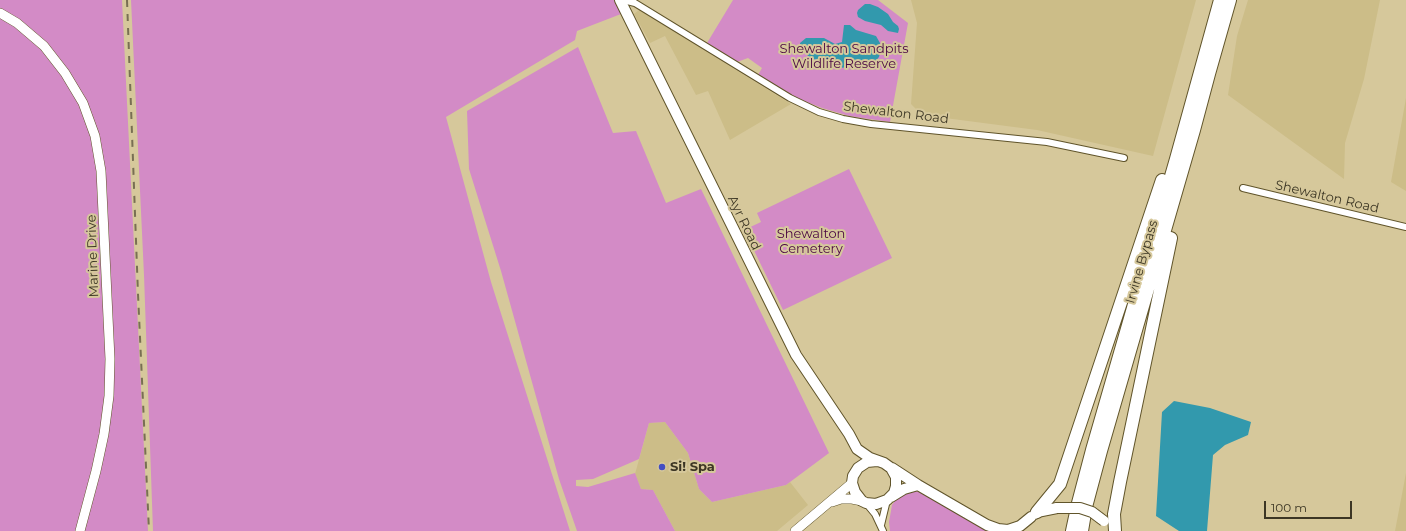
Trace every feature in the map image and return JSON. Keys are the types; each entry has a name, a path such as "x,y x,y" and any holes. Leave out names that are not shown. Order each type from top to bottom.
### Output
{"highway":[{"name":"Irvine Bypass","path":"1072,531 1092,450 1220,0"},
{"name":"Irvine Bypass","path":"1082,531 1086,507 1101,451 1230,0"},
{"path":"1034,515 1060,484 1164,173 1202,66"},
{"path":"1115,531 1114,514 1120,482 1194,130"}],"main road":[{"name":"Ayr Road","path":"621,1 796,355 849,434 857,449"},
{"path":"857,449 864,455 884,463 918,486 991,528 1008,530 1020,526 1034,515 1057,508 1080,508 1092,512 1115,531"},
{"path":"857,449 853,480 855,492 864,501 876,504 888,499 904,489 918,486"},
{"path":"853,480 858,468 863,463 877,460"},
{"path":"888,499 894,493 896,486 896,477 891,468"},
{"path":"1021,531 1034,515"}],"street":[{"name":"Shewalton Road","path":"621,1 635,3 790,98 819,112 843,119 871,124 1047,142 1124,158"},
{"name":"Marine Drive","path":"0,13 17,23 44,46 65,73 83,103 95,136 102,171 110,359 109,396 104,434 96,472 80,531"},
{"name":"Shewalton Road","path":"1243,188 1406,227"},
{"path":"795,531 830,502 853,480"},
{"path":"830,502 852,498 864,501 875,514 882,528"},
{"path":"882,528 888,499"}],"shaded area":[{"path":"911,0 1196,0 1153,156 1037,130 922,115 911,104 917,23"},
{"path":"1248,0 1380,0 1364,79 1345,143 1344,179 1228,95 1237,36"},
{"path":"639,10 791,104 730,140 708,91 696,95 665,36 650,43 634,14"},
{"path":"1406,98 1406,191 1391,182"},
{"path":"665,422 688,453 699,489 712,502 786,485 790,482 808,505 777,531 675,531 653,490 641,489 635,474 649,423"},
{"path":"1406,473 1406,531 1395,531"}],"green space":[{"path":"0,0 122,0 148,531 0,531"},
{"path":"131,0 614,0 621,14 577,31 575,40 446,117 491,282 570,531 153,531 144,275"},
{"name":"Shewalton Sandpits Wildlife Reserve","path":"733,0 878,0 908,23 890,122 849,116 799,99 758,75 762,68 748,58 737,62 707,43"},
{"path":"578,47 613,133 636,131 666,203 701,189 829,453 786,485 712,502 699,489 688,453 665,422 649,423 639,459 593,479 576,480 576,486 588,487 635,473 641,489 653,490 675,531 577,531 559,479 501,271 469,169 467,111"},
{"name":"Shewalton Cemetery","path":"849,169 892,258 783,310 744,230 761,222 757,213"},
{"path":"911,491 923,492 988,531 890,531 889,522 892,505 898,497"}],"water":[{"path":"865,4 878,7 888,14 893,22 898,26 898,33 888,31 881,25 865,21 858,17 858,10"},
{"path":"844,25 850,25 856,30 876,36 880,43 881,49 879,57 873,64 840,68 825,66 809,57 800,47 800,43 806,38 824,38 835,44 842,42"},
{"path":"1174,401 1210,408 1251,422 1248,435 1225,445 1213,455 1207,531 1179,531 1156,516 1162,412"}],"railway":[{"path":"127,0 149,531"}],"place":[{"name":"Si! Spa","path":"662,467"}]}
